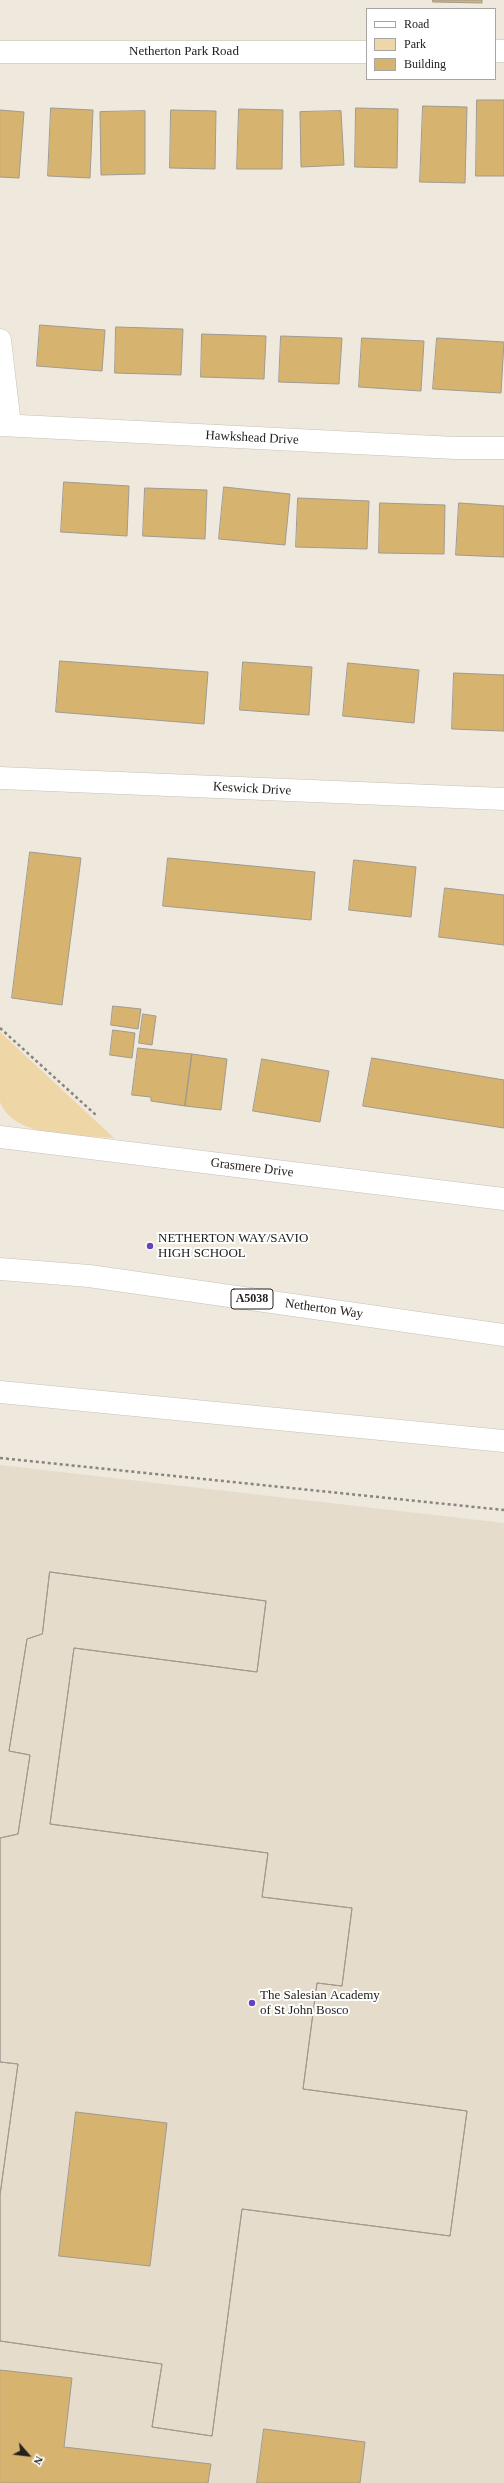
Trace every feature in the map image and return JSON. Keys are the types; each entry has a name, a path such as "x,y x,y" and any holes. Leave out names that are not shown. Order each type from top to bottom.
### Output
{"street":[{"name":"Netherton Park Road","path":"0,52 366,52"},
{"path":"0,340 5,425"},
{"name":"Hawkshead Drive","path":"5,425 455,448 504,448"},
{"name":"Keswick Drive","path":"0,778 504,799"},
{"name":"Grasmere Drive","path":"0,1137 504,1199"},
{"name":"Netherton Way","path":"0,1268 90,1276 504,1335"},
{"path":"0,1392 504,1441"}],"path":[{"path":"0,1028 99,1117"},
{"path":"0,1458 504,1510"}],"shaded area":[{"name":"The Salesian Academy of St John Bosco","path":"0,1465 504,1523 504,2483 0,2483"}],"green space":[{"path":"0,1032 114,1138 50,1133 19,1123 8,1114 0,1102"}],"building":[{"path":"433,0 482,0 482,3 433,2"},
{"path":"477,100 504,100 504,176 476,176"},
{"path":"423,106 467,107 465,183 420,182"},
{"path":"51,108 93,110 90,178 48,176"},
{"path":"356,108 398,109 397,168 355,167"},
{"path":"239,109 283,110 282,169 237,169"},
{"path":"0,110 24,112 19,178 0,177"},
{"path":"171,110 216,111 215,169 170,168"},
{"path":"145,111 145,174 101,175 100,112"},
{"path":"341,111 344,165 301,167 300,112"},
{"path":"40,325 105,330 102,371 37,366"},
{"path":"116,327 183,329 181,375 115,373"},
{"path":"202,334 266,336 264,379 201,377"},
{"path":"281,336 342,338 339,384 279,382"},
{"path":"362,338 424,341 421,391 359,387"},
{"path":"437,338 504,342 501,393 433,389"},
{"path":"64,482 129,486 127,536 61,532"},
{"path":"224,487 290,494 285,545 219,539"},
{"path":"145,488 207,490 205,539 143,536"},
{"path":"298,498 369,501 367,549 296,547"},
{"path":"380,503 445,505 444,554 379,553"},
{"path":"459,503 504,506 504,557 456,555"},
{"path":"60,661 208,672 204,724 56,712"},
{"path":"243,662 312,667 309,715 240,710"},
{"path":"348,663 419,670 414,723 343,716"},
{"path":"454,673 504,675 504,731 452,729"},
{"path":"30,852 81,858 62,1005 12,998"},
{"path":"168,858 315,872 311,920 163,906"},
{"path":"354,860 416,867 411,917 349,910"},
{"path":"445,888 504,895 504,945 439,937"},
{"path":"113,1006 141,1009 138,1029 111,1025"},
{"path":"143,1014 156,1016 152,1045 139,1043"},
{"path":"113,1030 135,1033 132,1058 110,1055"},
{"path":"138,1048 192,1054 185,1106 151,1101 151,1097 132,1095"},
{"path":"192,1054 227,1059 221,1110 185,1106"},
{"path":"372,1058 504,1080 504,1128 363,1106"},
{"path":"262,1059 329,1071 320,1122 253,1111"},
{"path":"50,1572 266,1601 257,1672 74,1648 50,1824 268,1853 262,1897 352,1908 342,1986 317,1983 303,2089 467,2111 450,2236 242,2209 212,2436 152,2427 162,2364 0,2341 0,2195 18,2064 0,2062 0,1838 18,1834 30,1755 9,1751 27,1639 42,1634"},
{"path":"50,1572 266,1601 257,1672 74,1648 50,1824 268,1853 262,1897 352,1908 342,1986 317,1983 303,2089 467,2111 450,2236 242,2209 212,2436 152,2427 162,2364 0,2341 0,2195 18,2064 0,2062 0,1838 18,1834 30,1755 9,1751 27,1639 42,1634","holes":["76,2112 167,2123 150,2266 59,2256"]},
{"path":"0,2370 72,2378 64,2447 211,2464 208,2483 0,2483"},
{"path":"264,2429 365,2442 360,2483 257,2483"}],"place":[{"name":"NETHERTON WAY/SAVIO HIGH SCHOOL","path":"150,1246"},
{"name":"The Salesian Academy of St John Bosco","path":"252,2003"}]}
